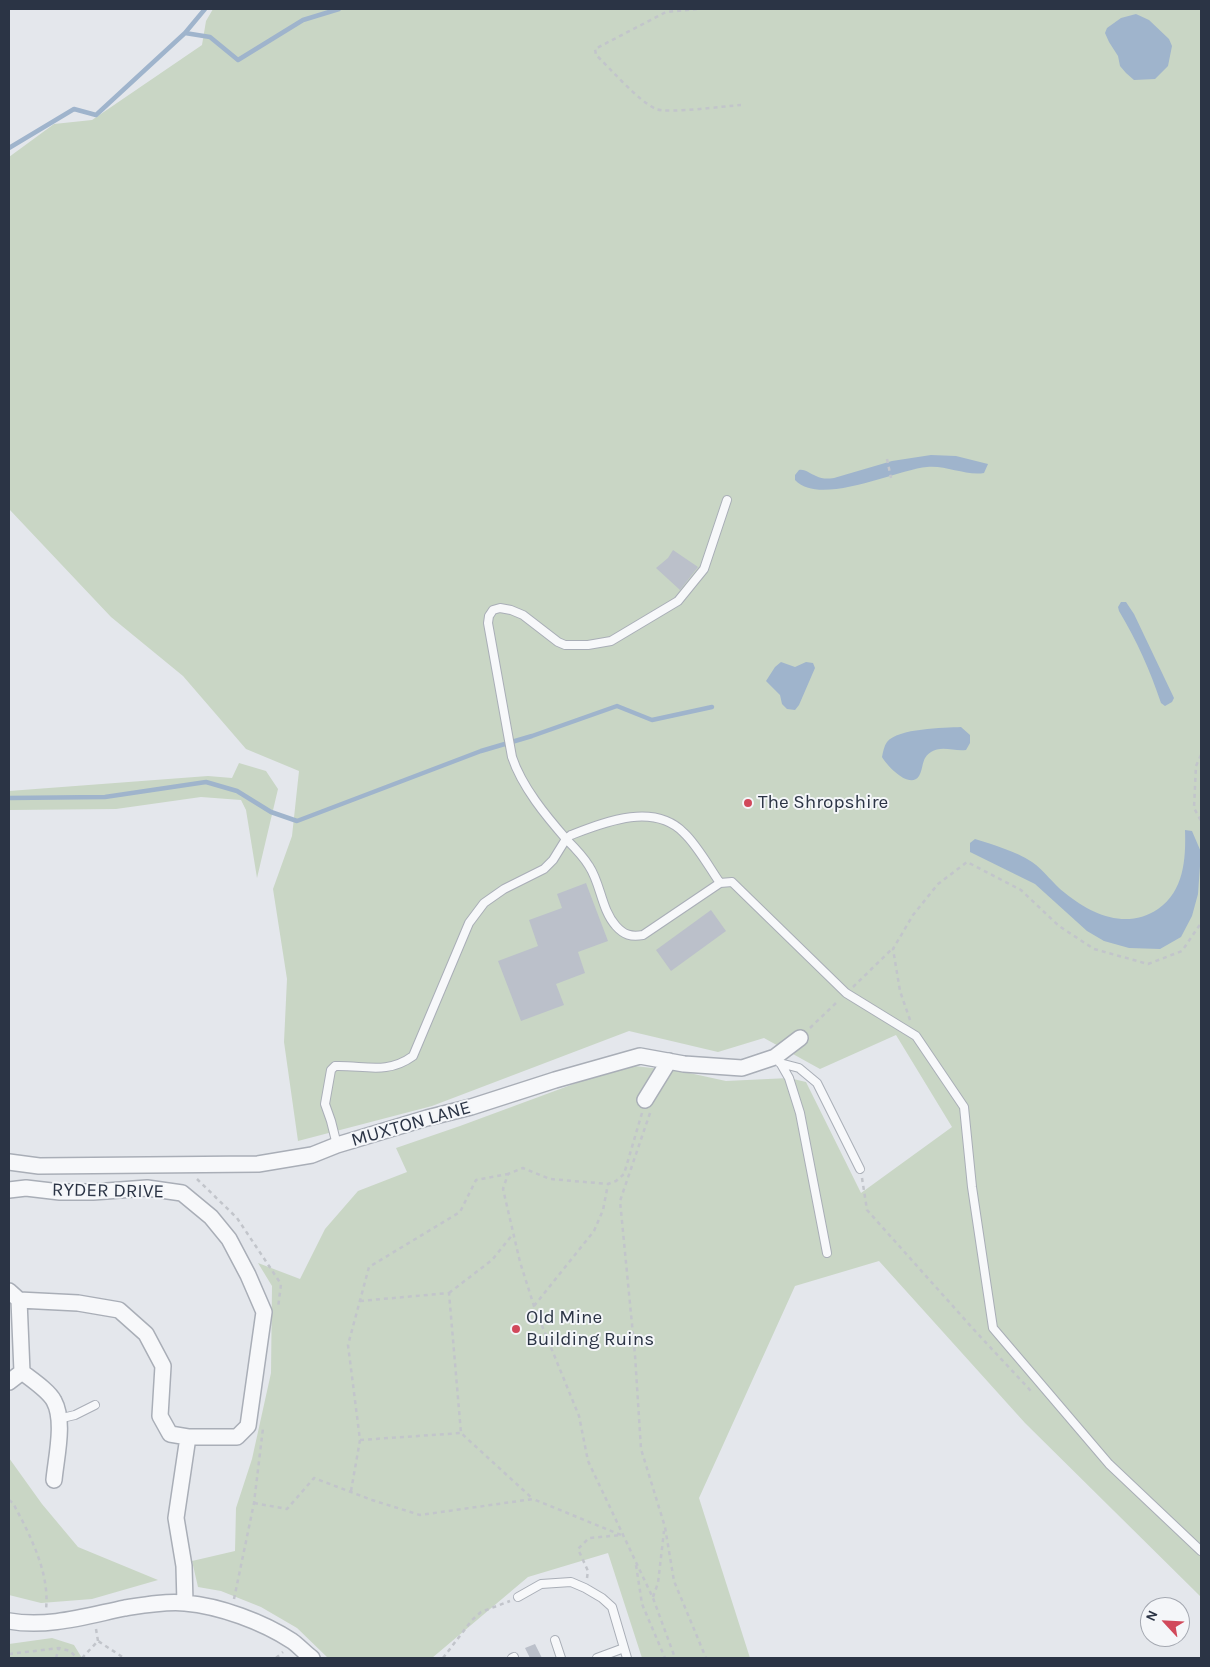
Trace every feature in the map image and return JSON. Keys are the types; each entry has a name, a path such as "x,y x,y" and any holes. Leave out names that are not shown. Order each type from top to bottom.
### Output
{"street":[{"name":"MUXTON LANE","path":"9,1162 39,1166 258,1164 312,1155 337,1145 640,1056 684,1064 742,1068 778,1061 800,1038"},
{"path":"648,1105 668,1061"},
{"name":"RYDER DRIVE","path":"9,1190 26,1188 60,1192 93,1192 147,1188 182,1193 211,1217 229,1238 248,1274 264,1312 248,1426 237,1437 188,1437 170,1434 160,1416 163,1366 146,1334 119,1310 78,1303 14,1296 22,1372"},
{"path":"9,1382 22,1372 38,1384 54,1401 60,1427 54,1480"},
{"path":"185,1603 184,1566 176,1518 188,1437"},
{"path":"9,1621 23,1624 45,1623 148,1605 185,1603 230,1612 273,1630 312,1658"}],"lane":[{"path":"727,500 704,569 678,601 611,641 588,645 565,645 511,610 500,608 493,610 489,616 488,623 512,757 517,771 566,839 578,850 590,868 608,912 615,925 625,934 633,936 643,935 720,883 732,882 846,993 916,1036 964,1106 972,1187 993,1328 1109,1464 1201,1551"},
{"path":"337,1145 325,1104 331,1070 335,1066 387,1068 403,1063 413,1056 469,922 484,903 504,889 544,869 571,835 615,819 644,816 662,820 673,824 684,832 720,883"},
{"path":"778,1061 799,1068 817,1083 860,1170"},
{"path":"778,1061 789,1078 800,1113 826,1253"},
{"path":"58,1419 75,1415 95,1405"},
{"path":"518,1597 541,1584 571,1582 585,1588 602,1598 612,1607 627,1658"},
{"path":"555,1640 561,1658"},
{"path":"598,1658 624,1648"}],"path":[{"path":"697,9 666,12 595,49 596,55 643,101 657,109 740,105"},
{"path":"887,459 891,478"},
{"path":"1201,755 1196,766 1194,808 1201,821"},
{"path":"916,1036 900,991 893,949 913,915 938,884 967,862 1021,890 1059,926 1094,949 1148,964 1182,951 1201,923"},
{"path":"351,1491 360,1440 348,1345 369,1267 460,1212 476,1180 508,1174 522,1168 550,1179 608,1184 616,1181 624,1174 648,1105"},
{"path":"648,1105 620,1201 636,1356 641,1449 665,1527 674,1581 706,1658"},
{"path":"860,1170 867,1210 969,1325 1036,1396"},
{"path":"508,1174 503,1189 513,1234 534,1306 579,1416 588,1461 653,1598 675,1658"},
{"path":"534,1306 594,1231 603,1210 608,1184"},
{"path":"360,1302 449,1293 492,1260 513,1234"},
{"path":"278,1313 281,1284"},
{"path":"449,1293 461,1433 533,1499 622,1535"},
{"path":"236,1592 254,1503 264,1427"},
{"path":"360,1440 461,1433"},
{"path":"254,1503 287,1509 314,1478 420,1515 533,1499"},
{"path":"9,1500 13,1504 34,1544 48,1596 45,1623"},
{"path":"653,1598 658,1583 665,1527"},
{"path":"585,1588 588,1571 578,1549 588,1538 622,1535"},
{"path":"635,1561 642,1604 665,1658"},
{"path":"443,1658 472,1620 481,1612 518,1597"},
{"path":"82,1658 98,1640 124,1658"},
{"path":"9,1654 59,1648 70,1651 77,1658"},
{"path":"56,1658 59,1648"}],"green space":[{"name":"The Shropshire","path":"213,9 1201,9 1201,1597 1025,1423 879,1261 795,1286 699,1498 750,1658 642,1658 608,1553 528,1577 432,1658 328,1658 297,1628 261,1607 221,1591 198,1587 192,1561 235,1551 236,1508 252,1459 271,1373 272,1286 258,1263 300,1279 325,1229 358,1191 407,1172 396,1148 625,1065 680,1071 726,1081 789,1078 806,1082 861,1193 952,1127 896,1035 820,1069 764,1038 718,1052 629,1031 432,1106 298,1141 284,1042 287,979 273,889 292,836 299,771 246,749 183,676 111,617 9,509 9,157 54,124 92,120 202,45 206,21"},
{"path":"239,763 266,771 278,789 257,878 246,810 241,800 201,797 116,809 9,810 9,791 208,776 232,778"},
{"path":"9,1458 42,1504 78,1547 158,1580 92,1599 41,1603 9,1595"},
{"path":"52,1638 74,1645 82,1658 9,1658 9,1644"}],"water":[{"path":"1136,14 1149,20 1169,39 1172,46 1168,66 1155,79 1134,80 1126,73 1120,66 1118,56 1105,33 1107,28 1121,18"},
{"path":"931,455 956,456 988,464 984,473 977,474 927,467 839,489 822,490 807,487 795,480 795,475 799,470 806,471 820,478 834,478 892,461"},
{"path":"1121,602 1126,602 1134,614 1174,698 1172,702 1165,706 1161,703 1143,656 1119,611 1118,607"},
{"path":"781,662 795,667 806,662 813,663 815,668 795,710 787,709 782,704 780,695 766,681 775,667"},
{"path":"961,727 970,735 970,743 966,750 940,749 931,752 924,760 921,773 915,780 905,779 899,775 882,757 884,747 893,737 911,731"},
{"path":"1185,830 1192,831 1201,852 1198,894 1192,916 1181,937 1160,949 1129,948 1104,941 1087,931 1035,884 970,852 970,843 975,839 1012,851 1036,865 1075,901 1087,908 1110,917 1134,918 1158,909 1167,902 1173,893 1182,874"}],"building":[{"path":"673,550 698,567 680,590 656,568 668,558"},
{"path":"586,883 608,941 578,952 585,973 556,984 564,1005 521,1021 498,961 538,946 529,920 562,908 557,894"},
{"path":"711,910 726,931 671,971 656,950"},
{"path":"535,1644 542,1658 530,1658 525,1648"}],"waterway":[{"path":"9,148 74,109 96,115 185,33 205,9"},
{"path":"185,33 210,37 238,60 303,20 339,9"},
{"path":"9,798 105,797 206,782 237,791 271,812 297,821 481,751 532,736 617,706 652,720 712,707"}],"place":[{"name":"The Shropshire","path":"748,803"},
{"name":"Old Mine Building Ruins","path":"516,1329"}]}
